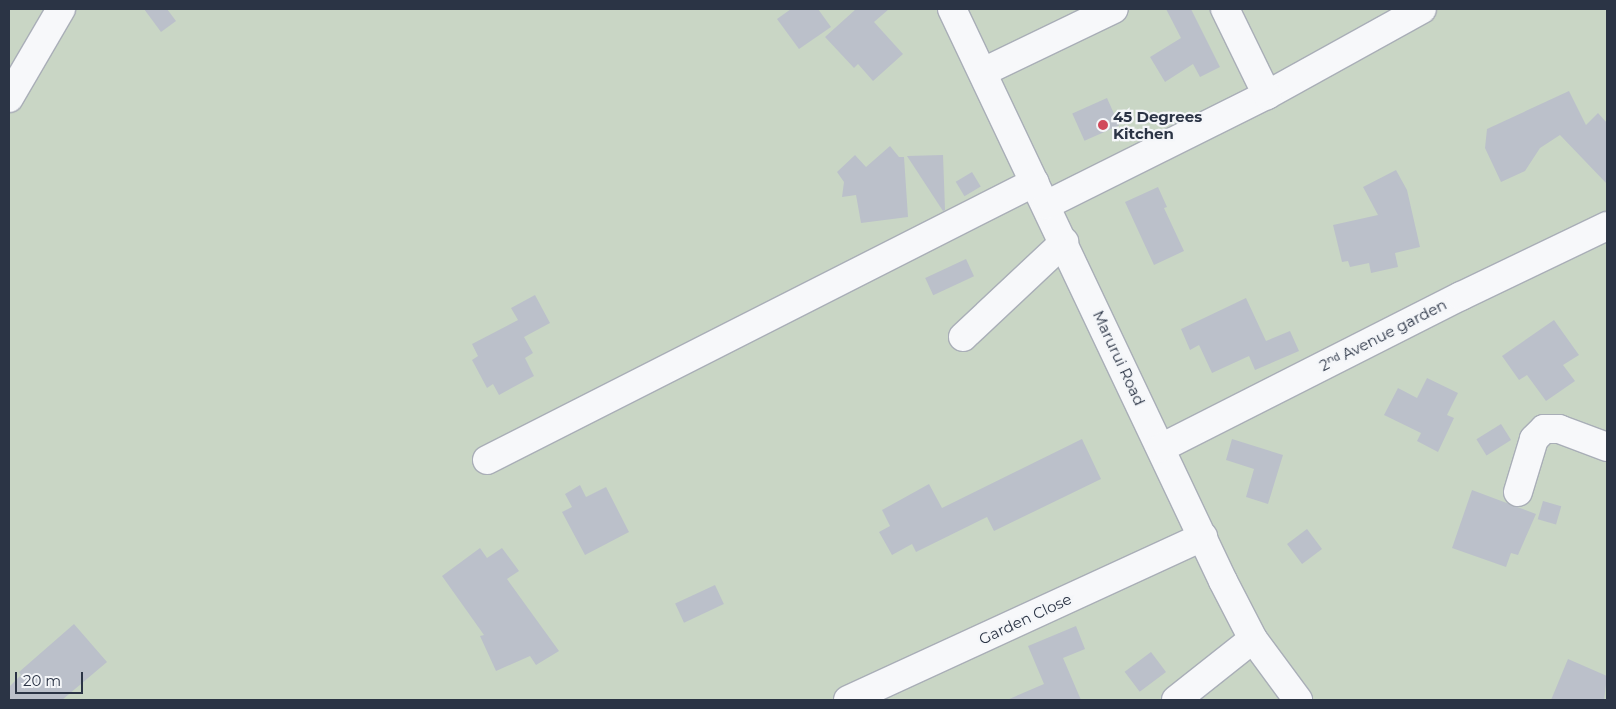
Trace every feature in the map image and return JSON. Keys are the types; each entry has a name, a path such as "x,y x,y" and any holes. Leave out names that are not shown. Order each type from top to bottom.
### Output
{"street":[{"path":"9,98 61,9"},
{"name":"Marurui Road","path":"952,9 1203,537 1253,638 1298,700"},
{"path":"983,72 1114,9"},
{"path":"1225,9 1266,95"},
{"path":"487,460 1041,194 1266,95 1422,9"},
{"name":"2ⁿᵈ Avenue garden","path":"1161,448 1461,296 1607,226"},
{"path":"963,337 1064,242"},
{"path":"1518,492 1534,439 1544,429 1560,429 1607,447"},
{"name":"Garden Close","path":"848,700 1203,537"},
{"path":"1176,700 1253,638"}],"green space":[{"path":"9,9 1607,9 1607,700 9,700"}],"building":[{"path":"144,9 167,9 176,21 161,32"},
{"path":"791,9 818,9 831,27 799,49 777,19"},
{"path":"856,9 889,9 874,22 903,54 873,81 858,64 854,68 825,37"},
{"path":"1166,9 1191,9 1220,67 1200,77 1193,64 1165,82 1150,57 1181,38"},
{"path":"1569,91 1586,125 1598,113 1607,123 1607,184 1560,135 1540,148 1525,171 1501,182 1485,148 1487,129"},
{"path":"1107,98 1119,125 1084,141 1072,113"},
{"path":"890,146 899,157 904,157 908,217 861,223 856,195 842,197 844,182 837,172 855,155 866,167"},
{"path":"943,155 945,210 943,211 907,156"},
{"path":"1396,170 1407,190 1420,247 1395,253 1398,267 1371,273 1369,263 1350,267 1348,261 1342,262 1333,225 1378,215 1363,187"},
{"path":"972,172 981,187 964,196 956,182"},
{"path":"1158,187 1167,207 1164,208 1184,251 1154,265 1125,202"},
{"path":"966,259 974,276 933,295 925,278"},
{"path":"535,295 550,323 524,337 533,353 525,358 534,376 499,395 493,384 487,388 472,360 478,356 472,344 518,320 511,308"},
{"path":"1246,298 1266,341 1290,331 1299,351 1255,370 1249,356 1212,373 1199,345 1190,350 1181,329"},
{"path":"1554,320 1579,355 1563,365 1575,381 1546,401 1527,375 1519,380 1502,356"},
{"path":"1427,378 1458,393 1447,415 1454,418 1438,452 1417,441 1421,433 1384,415 1398,388 1417,398"},
{"path":"1501,424 1511,440 1486,455 1476,439"},
{"path":"1082,439 1101,479 994,531 987,517 916,552 912,544 892,555 879,532 890,526 882,510 929,484 942,508"},
{"path":"1232,439 1283,455 1268,504 1246,497 1254,469 1226,460"},
{"path":"580,485 586,497 606,487 629,532 585,555 562,512 572,507 565,494"},
{"path":"1472,490 1536,514 1518,555 1511,553 1506,567 1452,548"},
{"path":"1543,501 1561,506 1556,525 1538,519"},
{"path":"1307,529 1322,549 1302,564 1287,544"},
{"path":"480,548 487,558 502,548 519,571 507,579 559,651 536,665 530,656 496,671 480,636 484,635 442,576"},
{"path":"715,585 724,604 684,623 675,604"},
{"path":"74,624 107,662 62,700 9,700 9,687 21,675 19,672"},
{"path":"1076,626 1085,649 1063,658 1081,700 1007,700 1044,684 1028,646"},
{"path":"1151,652 1166,672 1140,692 1125,672"},
{"path":"1568,659 1607,676 1604,700 1551,700"}],"place":[{"name":"45 Degrees Kitchen","path":"1103,125"}]}
